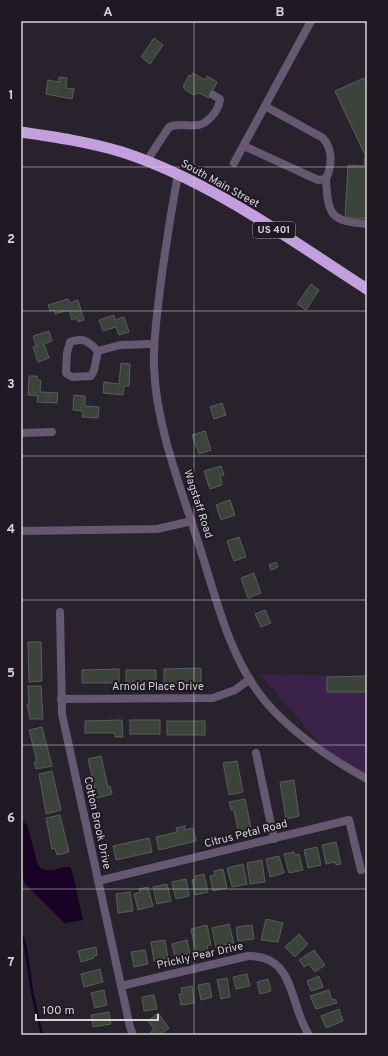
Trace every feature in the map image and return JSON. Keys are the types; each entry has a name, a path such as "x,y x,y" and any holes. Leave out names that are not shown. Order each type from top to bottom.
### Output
{"highway":[{"name":"South Main Street","path":"21,132 86,143 122,152 178,174 218,195 367,289"}],"street":[{"path":"234,163 311,21"},
{"path":"146,162 168,127 173,125 194,126 208,121 216,111 220,99 213,94"},
{"path":"265,106 323,138 329,146 331,158 326,179 327,202 335,217 346,222 367,224"},
{"path":"244,146 318,180 326,179"},
{"name":"Wagstaff Road","path":"178,174 153,344 155,393 162,426 235,652 250,679 265,700 284,721 324,754 367,780"},
{"path":"79,339 88,341 98,351 94,370 91,376 72,377 66,373 67,353 70,342 79,339"},
{"path":"98,351 120,345 153,344"},
{"path":"21,433 52,432"},
{"path":"21,530 157,529 192,521"},
{"name":"Cotton Brook Drive","path":"60,612 61,699 65,731 133,1035"},
{"name":"Arnold Place Drive","path":"61,699 213,698 235,690 250,679"},
{"path":"256,753 274,839"},
{"name":"Citrus Petal Road","path":"98,881 349,820 361,870"},
{"name":"Prickly Pear Drive","path":"121,986 248,956 266,958 281,968 288,980 298,1014 310,1035"}],"shaded area":[{"path":"260,674 367,676 367,777 327,752"},
{"path":"21,821 27,824 38,865 42,869 54,870 63,867 70,867 83,920 64,923 24,883 21,860"}],"building":[{"path":"154,38 163,45 150,64 141,57"},
{"path":"193,73 205,80 207,76 217,82 209,98 199,93 194,95 185,90 183,87 189,75 191,76"},
{"path":"59,77 67,78 66,88 74,89 72,99 46,94 48,80 59,82"},
{"path":"364,78 367,85 367,219 345,217 348,165 364,166 365,155 335,91"},
{"path":"311,284 319,290 306,310 297,304"},
{"path":"68,299 70,303 78,300 84,320 78,322 77,318 72,320 69,310 55,314 54,310 50,311 48,305"},
{"path":"114,315 115,320 124,317 129,332 119,335 116,327 103,331 99,320"},
{"path":"49,331 52,341 44,344 49,358 38,362 33,347 36,346 33,336"},
{"path":"121,363 130,364 129,386 124,386 123,395 103,393 104,382 119,384"},
{"path":"29,376 37,376 37,380 41,380 40,392 58,393 57,403 37,402 38,396 28,395"},
{"path":"74,395 85,396 85,406 99,407 98,418 82,417 83,411 73,410"},
{"path":"222,403 226,415 214,419 210,407"},
{"path":"205,431 211,450 199,454 192,435"},
{"path":"221,466 224,475 220,476 222,485 210,489 204,471"},
{"path":"230,500 235,515 221,520 216,505"},
{"path":"239,537 246,557 234,561 227,541"},
{"path":"276,562 278,567 271,570 269,565"},
{"path":"254,573 261,593 248,598 241,578"},
{"path":"265,610 271,623 261,627 255,614"},
{"path":"28,642 41,642 42,681 29,682"},
{"path":"201,668 201,683 164,684 164,669"},
{"path":"119,669 119,683 82,683 82,670"},
{"path":"126,670 156,670 156,684 126,683"},
{"path":"367,676 367,692 327,692 327,677"},
{"path":"28,686 41,686 43,719 30,719 27,704 29,704"},
{"path":"122,720 123,737 115,737 115,733 85,733 85,721"},
{"path":"130,720 160,720 160,734 130,734"},
{"path":"167,721 205,721 205,735 167,735"},
{"path":"42,727 52,766 36,769 34,762 37,762 29,730"},
{"path":"101,756 108,787 110,786 112,794 97,798 88,759"},
{"path":"237,761 243,792 229,795 223,763"},
{"path":"52,771 61,810 46,814 39,774"},
{"path":"294,780 299,816 286,819 280,782"},
{"path":"245,799 251,828 238,831 234,810 231,810 229,802"},
{"path":"60,815 69,852 57,855 55,848 52,849 46,818"},
{"path":"185,826 185,830 193,828 196,841 159,850 156,837 177,832 176,828"},
{"path":"149,838 152,852 116,860 113,846"},
{"path":"336,842 341,864 336,865 335,862 326,864 322,845"},
{"path":"317,847 321,865 308,868 304,850"},
{"path":"294,852 295,855 299,854 303,870 289,873 284,854"},
{"path":"279,856 284,873 270,877 266,859"},
{"path":"262,860 265,882 250,884 247,863"},
{"path":"243,864 247,884 232,887 227,868"},
{"path":"223,869 227,888 213,891 210,876 215,875 214,871"},
{"path":"204,874 208,892 195,895 192,880 196,879 195,876"},
{"path":"186,879 189,896 176,899 172,882"},
{"path":"167,884 171,901 157,904 153,887"},
{"path":"148,887 153,906 138,910 134,894 140,892 139,889"},
{"path":"130,892 133,911 118,913 116,894"},
{"path":"266,919 283,923 278,942 261,940"},
{"path":"229,924 234,943 216,948 212,928"},
{"path":"207,925 211,945 207,946 208,950 196,953 191,929"},
{"path":"252,925 254,939 238,941 236,927"},
{"path":"299,934 308,944 295,957 285,947"},
{"path":"165,940 168,959 154,961 151,942"},
{"path":"187,940 190,954 175,957 172,944"},
{"path":"96,947 97,955 94,956 94,958 81,962 78,951"},
{"path":"145,950 148,964 134,967 131,952"},
{"path":"314,950 325,965 315,972 309,964 304,967 299,960"},
{"path":"100,969 103,982 84,987 81,974"},
{"path":"247,974 250,986 236,989 233,977"},
{"path":"319,976 323,987 311,991 307,981"},
{"path":"227,978 230,997 221,999 217,980"},
{"path":"268,979 271,991 260,994 257,982"},
{"path":"209,983 212,997 201,1000 198,985"},
{"path":"192,986 194,1003 181,1005 179,994 182,993 181,988"},
{"path":"104,990 107,1005 95,1008 91,993"},
{"path":"329,990 332,1000 335,999 337,1003 316,1009 310,996"},
{"path":"154,995 157,1009 144,1011 142,997"},
{"path":"339,1009 343,1021 326,1028 321,1016"},
{"path":"109,1012 111,1024 93,1027 91,1015"},
{"path":"158,1013 169,1028 160,1035 152,1035 150,1033 154,1029 148,1021"}],"waterway":[{"path":"21,931 26,950 32,992 42,1035"}]}
